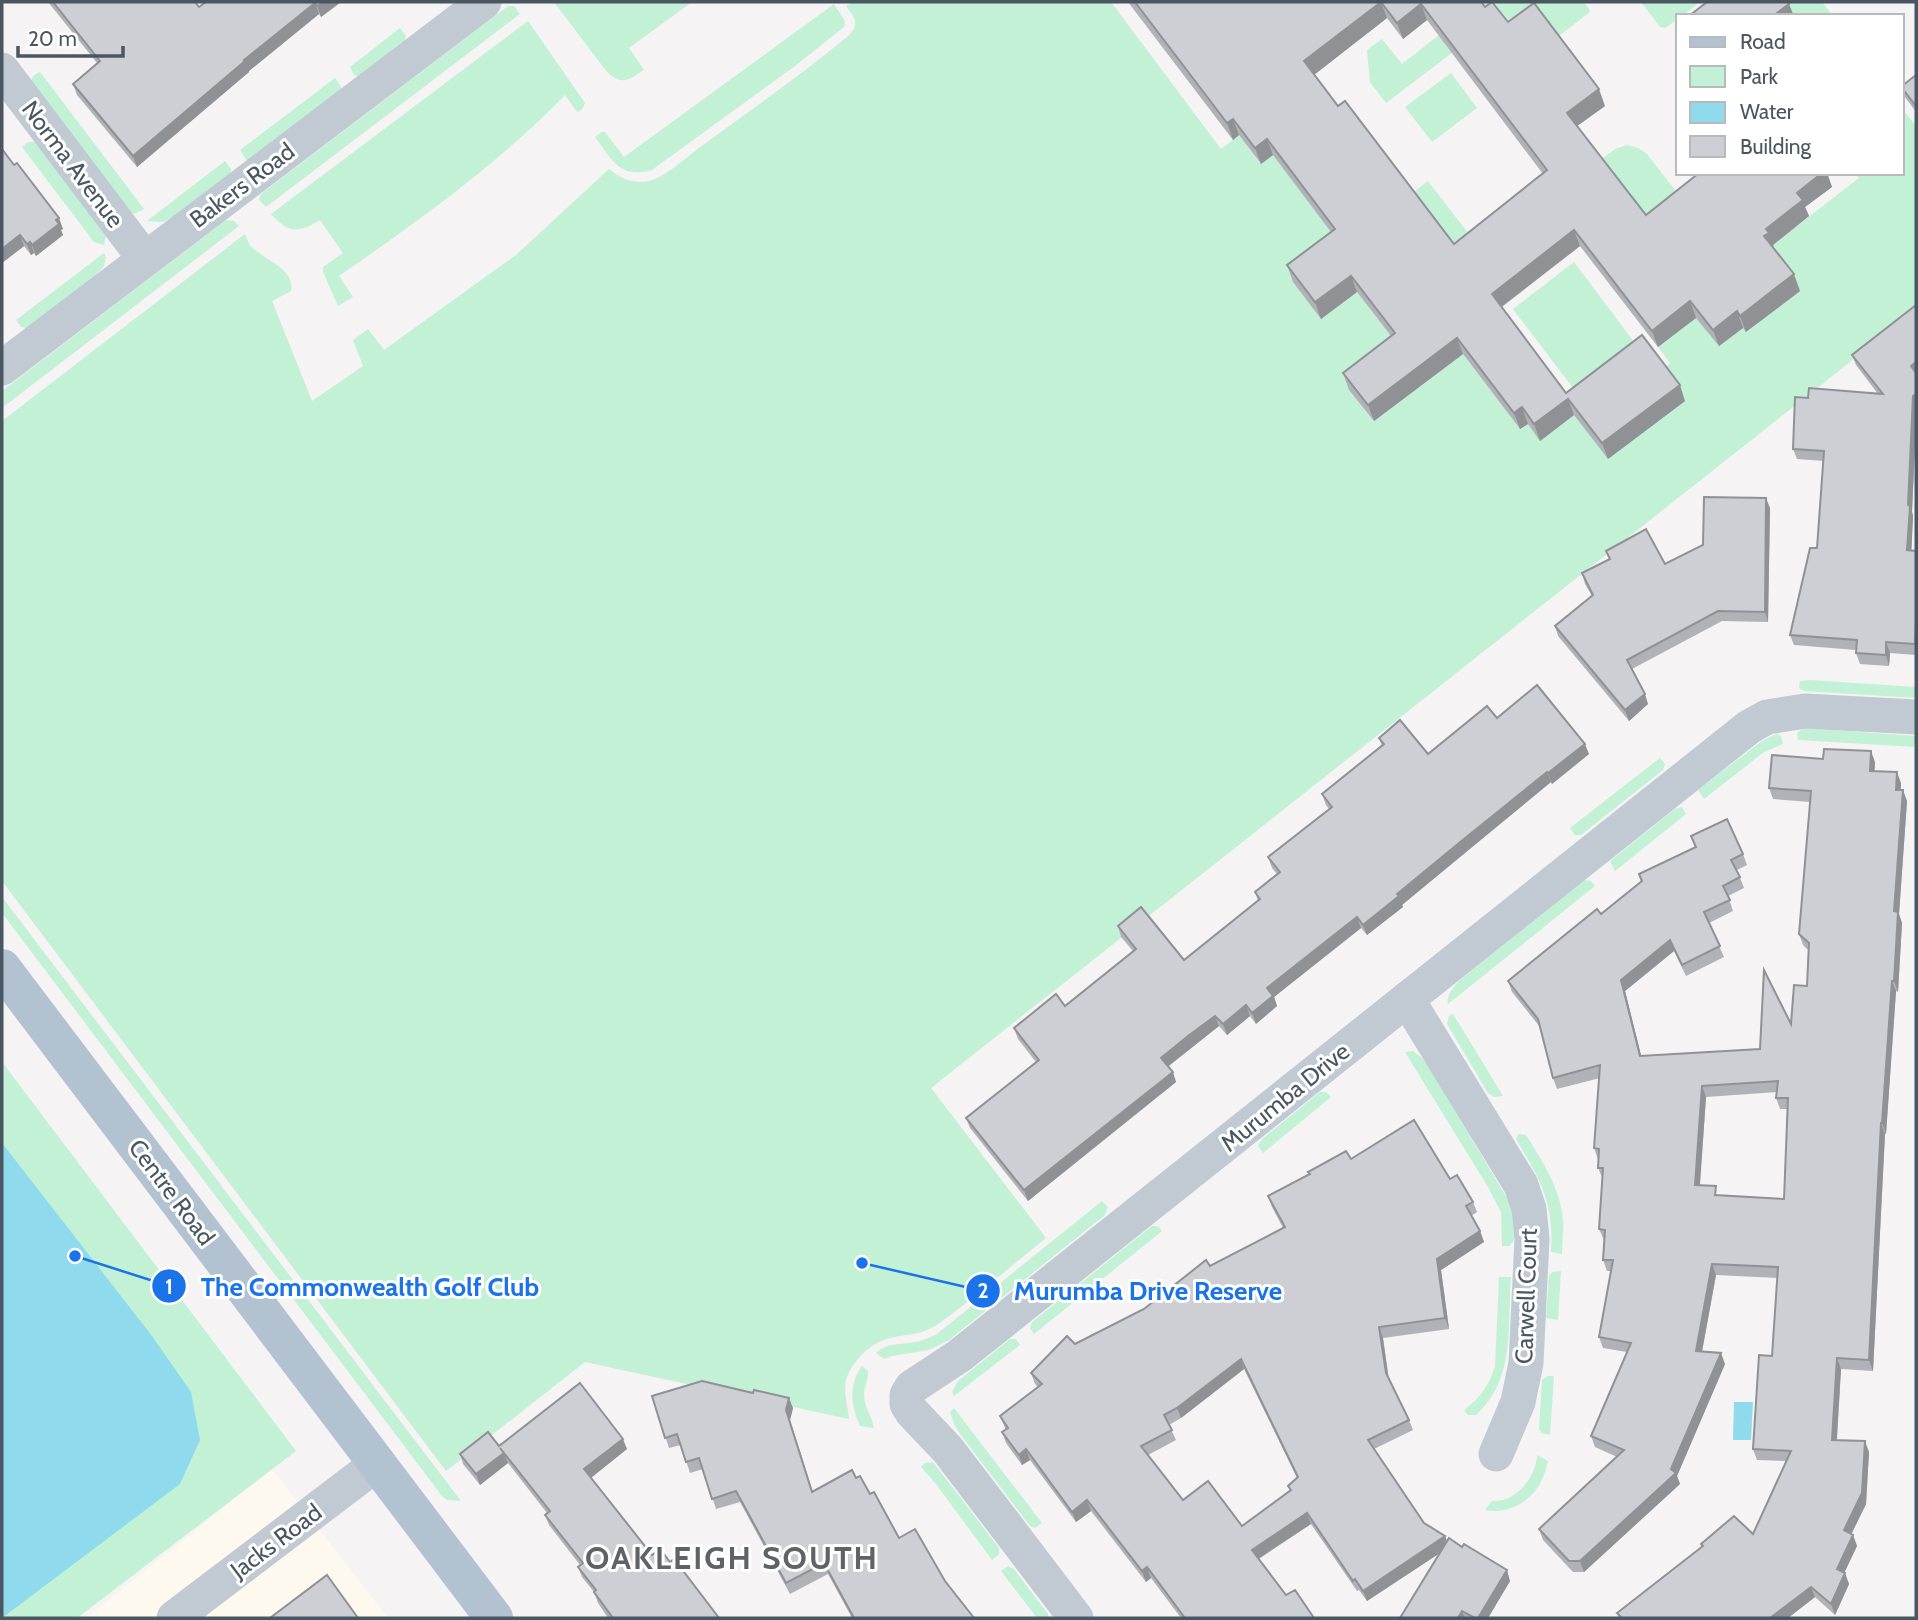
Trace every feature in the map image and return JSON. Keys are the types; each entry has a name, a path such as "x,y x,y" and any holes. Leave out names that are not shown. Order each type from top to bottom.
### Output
{"main road":[{"name":"Centre Road","path":"2,968 494,1618"}],"street":[{"name":"Bakers Road","path":"2,368 484,2"},
{"name":"Norma Avenue","path":"2,70 145,259"},
{"name":"Murumba Drive","path":"1076,1618 948,1450 912,1412 907,1404 907,1395 912,1387 959,1356 1749,727 1767,717 1805,710 1916,717"},
{"name":"Carwell Court","path":"1408,999 1521,1185 1529,1209 1532,1239 1526,1363 1518,1402 1496,1454"},
{"name":"Jacks Road","path":"174,1618 378,1463"}],"shaded area":[{"path":"272,1469 388,1618 86,1618"}],"green space":[{"path":"554,2 692,2 629,48 644,70 622,80 607,72"},
{"path":"853,2 1111,2 1221,149 1239,135 1260,164 1292,141 1341,245 1322,318 1357,292 1383,326 1410,195 1428,181 1491,263 1392,356 1417,389 1448,365 1449,336 1520,429 1528,424 1540,440 1574,415 1662,370 1670,363 1658,347 1690,323 1679,308 1743,328 1747,332 1799,291 1770,253 1772,245 1859,178 1857,175 1904,175 1904,111 1916,126 1916,310 931,1088 1046,1238 934,1327 882,1340 860,1356 846,1379 849,1419 585,1362 446,1471 2,881 2,421 245,234 250,245 283,270 291,283 291,291 272,301 312,401 363,366 353,340 368,329 384,350 516,255 609,169 628,180 643,182 656,179 677,165 847,37 854,29 855,22 846,6"},
{"path":"1481,2 1584,2 1590,12 1555,39 1514,39 1498,18 1386,103 1370,82 1367,50 1382,39 1402,64"},
{"path":"1641,2 1700,2 1685,14 1676,14 1676,20 1665,28 1660,27"},
{"path":"1782,2 1822,2 1831,14 1791,14"},
{"path":"834,4 845,21 844,27 652,170 624,170 612,160 595,137 605,132 624,157"},
{"path":"508,6 514,6 520,14 266,207 259,200 261,194"},
{"path":"528,21 585,103 582,110 577,112 565,95 484,169 339,276 353,297 338,306 323,267 343,253 320,220 294,229 283,225 271,214"},
{"path":"400,28 406,36 405,40 358,76 354,75 350,67"},
{"path":"40,72 144,209 134,214 126,207 31,80"},
{"path":"1451,73 1477,108 1432,142 1405,107"},
{"path":"335,78 341,90 247,161 240,150"},
{"path":"29,142 35,142 106,235 104,245 94,242 22,147"},
{"path":"1627,145 1646,153 1686,204 1643,238 1602,159 1615,149"},
{"path":"225,161 231,173 174,216 163,222 147,221"},
{"path":"226,220 234,221 239,226 2,408 2,391"},
{"path":"104,253 104,266 93,278 28,328 21,327 16,320"},
{"path":"1574,262 1637,346 1576,392 1513,309"},
{"path":"1800,681 1916,687 1916,698 1804,691 1799,688"},
{"path":"1804,728 1916,736 1916,747 1798,740 1797,733"},
{"path":"1776,734 1781,736 1783,744 1764,752 1704,799 1698,790 1762,741"},
{"path":"1660,758 1665,764 1663,770 1581,835 1575,835 1570,828"},
{"path":"1682,807 1686,814 1615,871 1610,861 1675,809"},
{"path":"1584,880 1591,881 1595,886 1448,1004 1449,994 1459,981"},
{"path":"2,897 461,1501 447,1500 442,1496 2,913"},
{"path":"1453,1014 1503,1096 1494,1097 1488,1093 1447,1024 1449,1016"},
{"path":"1413,1051 1429,1067 1508,1200 1514,1238 1509,1246 1502,1246 1501,1212 1488,1187 1405,1052"},
{"path":"2,1062 296,1451 77,1618 2,1618"},
{"path":"1320,1092 1326,1092 1331,1097 1263,1153 1258,1146 1262,1139"},
{"path":"1519,1134 1526,1135 1544,1165 1558,1197 1563,1220 1562,1254 1551,1252 1548,1205 1539,1180 1516,1139"},
{"path":"1102,1201 1108,1207 1105,1215 949,1340 929,1350 884,1359 876,1353 890,1345 918,1341 937,1334"},
{"path":"1152,1226 1158,1226 1162,1231 1034,1334 1030,1328 1032,1322"},
{"path":"1561,1271 1558,1320 1546,1318 1549,1276 1552,1272"},
{"path":"1499,1277 1511,1277 1509,1333 1504,1368 1489,1401 1476,1415 1468,1415 1464,1410 1483,1391 1495,1366"},
{"path":"1010,1339 1016,1339 1020,1345 954,1396 952,1392 958,1381"},
{"path":"862,1366 868,1371 864,1399 874,1428 860,1426 853,1403 853,1388"},
{"path":"1547,1376 1554,1376 1550,1435 1539,1429 1542,1380"},
{"path":"954,1408 1042,1523 1035,1528 1030,1526 960,1434 950,1412"},
{"path":"1537,1455 1548,1461 1541,1481 1528,1499 1508,1509 1485,1510 1492,1501 1509,1498 1523,1487 1533,1472"},
{"path":"933,1462 999,1548 999,1554 992,1560 921,1467 925,1463"},
{"path":"1008,1566 1014,1569 1048,1614 1048,1618 1037,1618 1001,1571"}],"water":[{"path":"2,1143 152,1336 191,1392 200,1440 180,1484 2,1618"},
{"path":"1734,1402 1753,1402 1751,1440 1733,1440"}],"building":[{"path":"53,2 195,2 199,7 206,2 323,2 317,6 315,3 244,60 133,156 73,84 100,61"},
{"path":"1135,2 1381,2 1481,2 1485,7 1492,2 1508,22 1534,3 1599,89 1567,113 1646,215 1696,175 1820,175 1797,193 1803,200 1766,229 1769,233 1764,236 1794,274 1740,316 1737,311 1713,330 1690,301 1652,331 1574,230 1492,294 1566,393 1642,335 1680,385 1602,443 1568,399 1534,424 1522,407 1514,413 1457,338 1368,405 1343,373 1395,333 1351,276 1315,302 1287,265 1335,229 1267,139 1255,148 1233,119 1227,123","holes":["1381,2 1397,23 1421,4 1547,170 1454,244 1345,101 1338,106 1304,61"]},
{"path":"1707,2 1789,4 1776,14 1692,14"},
{"path":"1916,75 1916,106 1904,91 1904,84"},
{"path":"2,149 14,165 17,163 59,218 56,220 59,224 32,245 30,242 27,244 20,235 2,249"},
{"path":"1916,305 1916,362 1911,366 1916,373 1916,394 1913,396 1907,550 1916,551 1915,644 1886,642 1886,655 1856,653 1857,640 1790,635 1810,548 1817,548 1824,451 1793,449 1795,397 1808,398 1809,388 1883,394 1852,355"},
{"path":"1704,497 1766,498 1765,612 1718,611 1627,660 1645,694 1625,710 1555,626 1593,595 1582,573 1610,559 1606,551 1646,529 1665,564 1703,545"},
{"path":"1537,685 1585,744 1459,843 1363,925 1357,917 1267,988 1273,996 1252,1013 1246,1005 1223,1024 1215,1016 1188,1036 1161,1058 1173,1072 1024,1190 966,1118 1039,1060 1014,1028 1056,994 1065,1006 1136,949 1118,926 1141,907 1184,960 1260,899 1255,892 1280,872 1268,857 1332,807 1322,794 1384,744 1379,738 1400,720 1428,754 1487,706 1497,718"},
{"path":"1824,749 1871,751 1870,771 1897,772 1896,790 1903,790 1894,911 1898,912 1894,981 1881,1123 1869,1360 1837,1358 1832,1440 1865,1441 1862,1493 1844,1530 1853,1535 1837,1569 1845,1573 1831,1604 1811,1587 1770,1618 1622,1618 1617,1613 1703,1546 1701,1544 1734,1516 1753,1534 1791,1451 1753,1449 1759,1355 1772,1356 1778,1267 1712,1264 1696,1351 1721,1353 1671,1469 1676,1473 1580,1561 1569,1561 1539,1529 1624,1450 1591,1436 1631,1343 1599,1337 1613,1260 1603,1260 1605,1230 1599,1229 1603,1168 1598,1168 1599,1149 1594,1148 1600,1065 1553,1078 1538,1019 1508,981 1597,909 1601,914 1642,881 1639,874 1696,847 1691,836 1727,819 1743,854 1731,860 1740,877 1723,886 1730,900 1704,912 1720,946 1682,965 1670,940 1621,980 1640,1056 1760,1049 1764,970 1791,1024 1794,985 1807,986 1809,943 1799,934 1811,791 1769,788 1772,755 1823,759","holes":["1778,1081 1776,1098 1788,1098 1784,1199 1715,1195 1716,1186 1695,1185 1702,1086"]},
{"path":"1414,1120 1450,1179 1457,1175 1473,1202 1466,1206 1480,1231 1437,1259 1445,1318 1379,1327 1386,1373 1409,1420 1368,1440 1424,1523 1445,1536 1363,1591 1355,1579 1353,1581 1307,1513 1252,1550 1286,1595 1295,1590 1314,1618 1185,1618 1147,1567 1142,1571 1087,1500 1072,1512 1026,1449 1019,1455 1002,1432 1008,1428 1000,1416 1042,1384 1031,1373 1067,1336 1075,1344 1144,1309 1206,1260 1210,1266 1285,1227 1268,1196 1346,1151 1351,1159","holes":["1241,1359 1298,1477 1288,1486 1291,1490 1242,1526 1208,1481 1183,1500 1141,1446 1172,1430 1164,1415"]},
{"path":"702,1381 789,1398 786,1410 812,1492 852,1470 856,1478 860,1476 870,1494 874,1492 899,1538 915,1529 945,1581 974,1618 854,1618 824,1563 786,1583 736,1491 712,1499 699,1458 686,1462 677,1434 665,1438 652,1396"},
{"path":"580,1383 623,1439 584,1469 652,1555 660,1549 670,1562 674,1559 719,1618 613,1618 578,1567 583,1563 545,1515 550,1511 504,1453 476,1474 460,1454 488,1432 499,1446"},
{"path":"1449,1538 1507,1570 1478,1618 1462,1611 1458,1618 1400,1618"},
{"path":"327,1575 358,1618 270,1618"}],"place":[{"name":"The Commonwealth Golf Club","path":"75,1256"},
{"name":"Murumba Drive Reserve","path":"862,1263"}],"district":[{"name":"OAKLEIGH SOUTH","path":"732,1557"}]}
